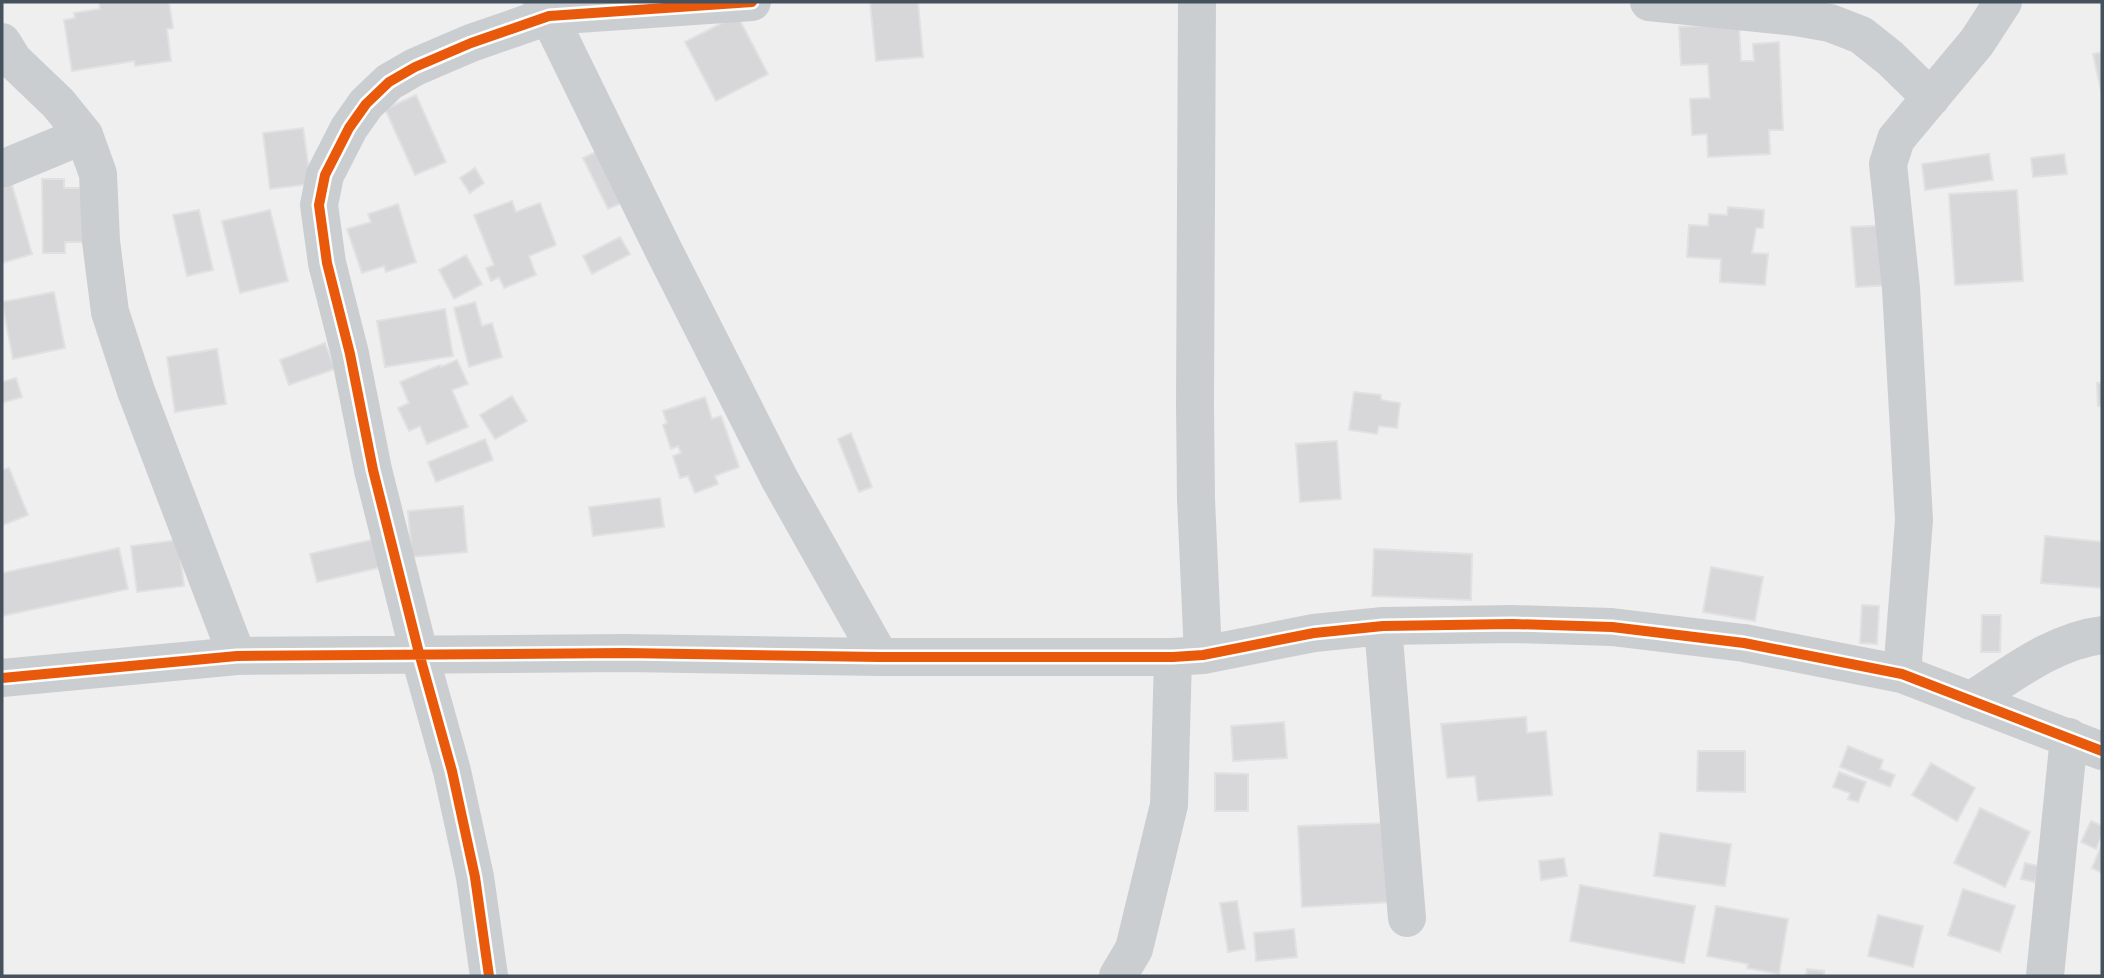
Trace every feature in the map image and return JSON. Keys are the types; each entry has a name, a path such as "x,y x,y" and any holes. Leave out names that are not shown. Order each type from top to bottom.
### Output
{"street":[{"path":"489,976 475,877 452,771 373,470 350,354 327,263 319,205 323,185 335,153 349,128 366,104 389,82 415,67 546,9 752,2"},
{"path":"1118,976 1134,949 1169,804 1188,656 1196,499 1197,2"},
{"path":"1649,2 1830,23 1861,35 1890,58 1931,98"},
{"path":"1902,674 1914,520 1901,288 1888,164 1896,139 1977,42 2003,2"},
{"path":"546,9 779,478 880,657"},
{"path":"2,41 13,60 58,103 84,135 98,174 101,241 110,312 136,391 237,656"},
{"path":"2,169 84,135"},
{"path":"1383,626 1407,918"},
{"path":"2,678 237,656 419,653 880,657 1188,656 1314,633 1383,626 1612,626 1744,643 1902,674 2086,744 2045,976"},
{"path":"1970,701 2041,656 2082,637 2102,635"}],"building":[{"path":"99,2 169,2 173,28 167,29 171,61 135,66 134,61 72,71 64,20 75,18 74,13 100,9"},
{"path":"870,2 918,2 923,57 876,61"},
{"path":"737,15 768,74 716,101 685,42"},
{"path":"1739,24 1741,61 1754,61 1753,44 1779,42 1783,130 1769,130 1770,154 1708,157 1707,134 1692,135 1690,99 1710,98 1708,64 1681,65 1679,27"},
{"path":"2102,52 2102,95 2093,54"},
{"path":"416,95 446,162 415,175 385,109"},
{"path":"303,128 311,184 270,189 263,133"},
{"path":"606,147 631,199 608,209 583,158"},
{"path":"1989,154 1993,180 1925,190 1922,164"},
{"path":"2064,154 2067,174 2033,177 2031,158"},
{"path":"475,168 484,183 470,193 460,178"},
{"path":"42,179 64,179 64,188 92,188 93,242 65,242 65,253 43,253"},
{"path":"12,185 32,254 2,263 2,188"},
{"path":"2017,190 2023,281 1955,285 1949,194"},
{"path":"512,201 516,212 540,203 556,245 529,256 536,275 504,288 499,277 491,281 486,268 494,265 474,215"},
{"path":"398,204 416,262 386,272 384,266 362,273 347,229 371,222 368,214"},
{"path":"1728,207 1764,210 1763,228 1756,228 1752,253 1768,254 1765,285 1720,282 1721,259 1687,257 1689,225 1708,226 1709,214 1727,215"},
{"path":"199,210 213,270 187,276 173,215"},
{"path":"270,210 288,281 240,293 222,221"},
{"path":"1890,225 1894,285 1856,287 1851,227"},
{"path":"620,237 630,254 592,274 583,256"},
{"path":"466,255 482,284 454,299 439,270"},
{"path":"54,292 65,348 13,359 2,302"},
{"path":"475,302 482,326 492,323 502,357 469,367 454,308"},
{"path":"445,309 453,356 385,367 377,321"},
{"path":"325,343 335,369 289,385 280,360"},
{"path":"217,349 226,404 175,412 167,357"},
{"path":"457,360 468,384 452,390 468,427 427,444 420,426 409,431 398,408 409,403 400,382"},
{"path":"16,378 22,397 2,403 2,382"},
{"path":"2097,383 2102,383 2102,406 2098,406"},
{"path":"1354,392 1381,395 1381,400 1400,403 1397,428 1379,426 1377,434 1349,430"},
{"path":"512,396 527,421 495,439 480,415"},
{"path":"705,397 712,419 721,416 739,467 715,476 718,484 695,493 688,476 680,478 673,456 681,453 678,446 671,449 663,425 667,423 663,411"},
{"path":"851,433 872,487 859,492 838,439"},
{"path":"485,439 493,460 436,482 428,462"},
{"path":"1337,441 1341,499 1300,502 1296,444"},
{"path":"9,468 28,515 3,525 2,470"},
{"path":"660,498 664,527 593,536 589,507"},
{"path":"463,506 467,552 412,557 408,511"},
{"path":"2045,536 2102,542 2102,588 2041,583"},
{"path":"375,539 382,567 317,582 310,554"},
{"path":"178,540 184,586 137,592 131,546"},
{"path":"119,548 128,589 2,616 2,573"},
{"path":"1374,549 1472,554 1471,600 1372,596"},
{"path":"1711,567 1763,577 1755,621 1703,612"},
{"path":"1862,605 1879,606 1877,644 1860,643"},
{"path":"1982,615 2001,615 2000,652 1981,652"},
{"path":"1526,717 1527,733 1546,731 1552,795 1478,801 1475,776 1447,778 1441,724"},
{"path":"1284,722 1287,758 1233,761 1231,726"},
{"path":"1848,746 1883,760 1880,769 1895,775 1890,787 1840,767"},
{"path":"1698,751 1745,751 1745,792 1697,791"},
{"path":"1931,763 1975,788 1957,821 1912,795"},
{"path":"1839,772 1866,782 1858,802 1848,799 1850,793 1833,787"},
{"path":"1215,773 1248,774 1248,811 1215,811"},
{"path":"1980,808 2030,832 2005,887 1954,863"},
{"path":"2091,821 2102,826 2096,849 2081,842"},
{"path":"1388,823 1392,902 1302,907 1298,826"},
{"path":"1660,833 1731,844 1725,886 1654,876"},
{"path":"2102,847 2102,873 2092,868"},
{"path":"1564,858 1567,876 1541,880 1539,861"},
{"path":"2025,863 2039,866 2035,882 2021,879"},
{"path":"1580,885 1695,906 1684,963 1570,941"},
{"path":"1963,889 2015,906 2000,952 1948,935"},
{"path":"1237,901 1245,949 1228,952 1220,903"},
{"path":"1716,906 1788,919 1779,974 1747,968 1748,964 1707,956"},
{"path":"1878,915 1923,926 1913,967 1868,956"},
{"path":"1294,929 1297,957 1256,961 1254,933"},
{"path":"1807,969 1824,971 1824,976 1806,976"}],"cycle path":[{"path":"489,976 475,877 452,771 373,470 350,354 327,263 319,205 325,175 349,128 366,104 389,82 415,67 471,43 549,16 752,2"},
{"path":"2,678 237,656 625,653 880,657 1173,657 1203,655 1314,633 1383,626 1513,624 1612,627 1744,643 1902,674 2102,751"}]}
